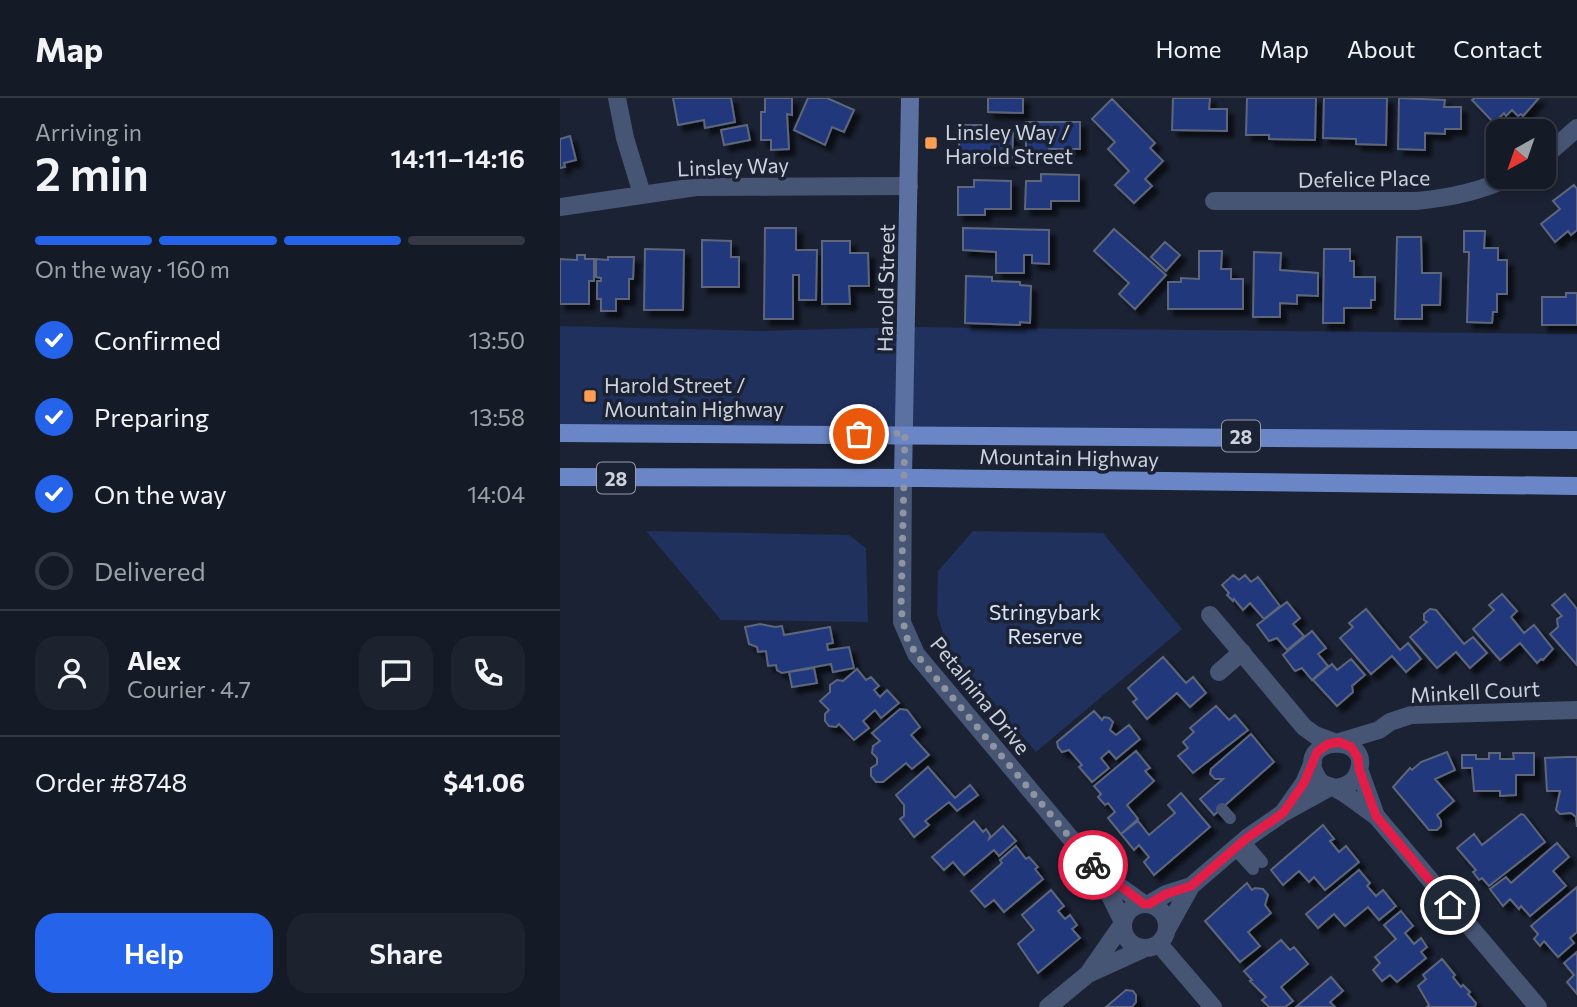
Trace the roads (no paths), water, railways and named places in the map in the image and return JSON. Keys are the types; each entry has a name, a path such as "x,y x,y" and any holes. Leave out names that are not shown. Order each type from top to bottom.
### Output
{"main road":[{"name":"Mountain Highway","path":"560,433 905,433 1577,440"},
{"name":"Mountain Highway","path":"560,477 1577,486"}],"street":[{"path":"617,98 625,138 642,194"},
{"name":"Harold Street","path":"903,478 910,98"},
{"path":"1556,146 1577,128"},
{"name":"Defelice Place","path":"1214,201 1435,200 1486,186"},
{"name":"Linsley Way","path":"560,207 696,187 909,187"},
{"name":"Petalnina Drive","path":"903,478 901,609 906,636 927,670 1098,871 1123,924"},
{"path":"1210,615 1304,727 1314,735 1351,747 1376,816"},
{"path":"1219,672 1242,652"},
{"name":"Minkell Court","path":"1336,742 1379,730 1390,722 1411,715 1577,710"},
{"path":"1304,727 1314,759 1315,774 1319,780 1376,816 1538,1007"},
{"path":"1048,1007 1088,974 1156,941 1191,886 1283,813 1332,788 1342,788 1353,781 1379,730"},
{"path":"1283,813 1304,783 1322,747 1336,742"},
{"name":"Petalnina Drive","path":"1098,871 1147,904"},
{"path":"1088,974 1123,924 1130,909 1191,886"},
{"path":"1147,904 1156,907 1165,916 1156,941"},
{"path":"1123,924 1130,944 1156,941"},
{"path":"1156,941 1213,1007"}],"lane":[{"path":"1240,845 1258,866"}],"place":[{"name":"Linsley Way / Harold Street","path":"931,143"},
{"name":"Harold Street / Mountain Highway","path":"590,396"}],"park label":[{"name":"Stringybark Reserve","path":"1045,623"}]}
